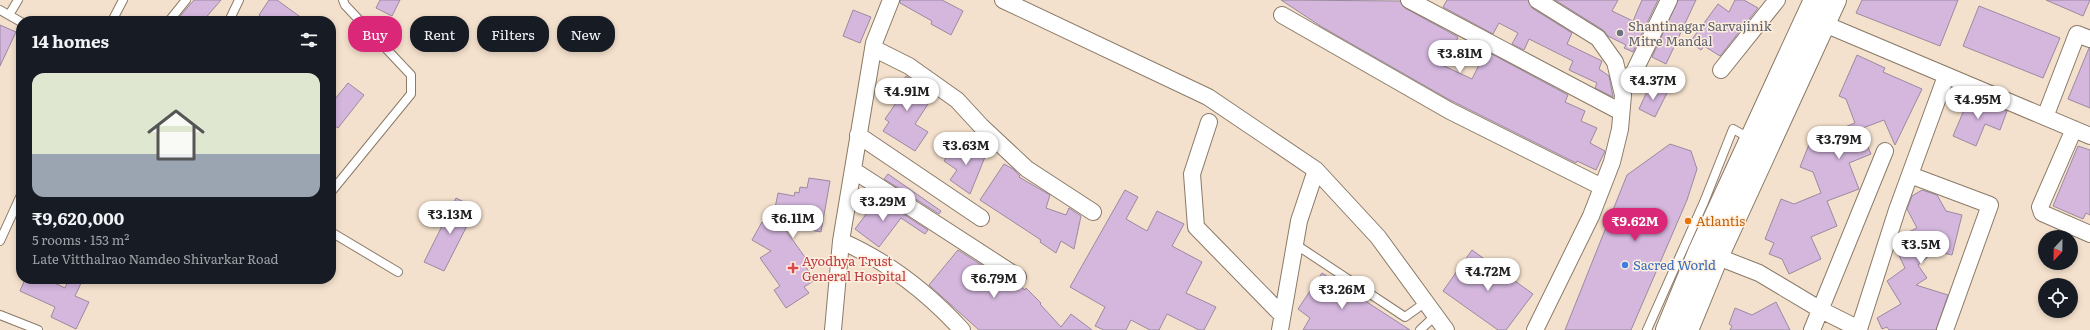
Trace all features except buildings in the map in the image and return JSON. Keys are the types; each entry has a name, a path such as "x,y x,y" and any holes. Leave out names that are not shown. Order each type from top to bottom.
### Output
{"main road":[{"path":"1687,330 1708,253 1711,205 1751,139 1816,14 1835,0"},
{"path":"1667,330 1708,253 1816,14"}],"street":[{"path":"833,330 841,241 873,48 891,0"},
{"path":"1003,0 1208,97 1316,170 1378,237 1446,330"},
{"path":"1409,0 1622,112"},
{"path":"1535,330 1591,216 1602,187 1620,129 1623,95 1615,62 1598,38 1537,0"},
{"path":"1620,83 1634,72 1669,0"},
{"path":"1722,70 1777,0"},
{"path":"1816,14 1946,76 2090,136"},
{"path":"1282,15 1450,111 1602,187"},
{"path":"2044,117 2077,34 2090,39"},
{"path":"873,48 909,66 957,100 981,126 1027,169 1093,212"},
{"path":"1708,253 1759,273 1821,310 1859,330 1910,175 1946,76"},
{"path":"1209,122 1192,174 1196,227 1281,322"},
{"path":"2074,129 2040,207 2042,213 2090,234"},
{"path":"858,135 981,218"},
{"path":"1812,330 1885,151"},
{"path":"852,170 1018,277"},
{"path":"1281,322 1300,221 1316,170"},
{"path":"1910,175 1990,204 1945,330"},
{"path":"841,241 869,253 902,275 962,330"}],"lane":[{"path":"10,15 18,0"},
{"path":"115,16 123,0"},
{"path":"173,16 186,0"},
{"path":"231,16 238,0"},
{"path":"336,186 411,94 411,75 343,0"},
{"path":"0,10 16,19"},
{"path":"1647,330 1711,205"},
{"path":"0,241 16,206"},
{"path":"336,235 398,272"},
{"path":"1295,244 1405,317 1426,302"},
{"path":"0,315 38,330"},
{"path":"1420,330 1435,316"}],"place":[{"name":"Shantinagar Sarvajinik Mitre Mandal","path":"1620,33"},
{"name":"Atlantis","path":"1688,221"},
{"name":"Sacred World","path":"1625,265"},
{"name":"Ayodhya Trust General Hospital","path":"793,268"}]}
